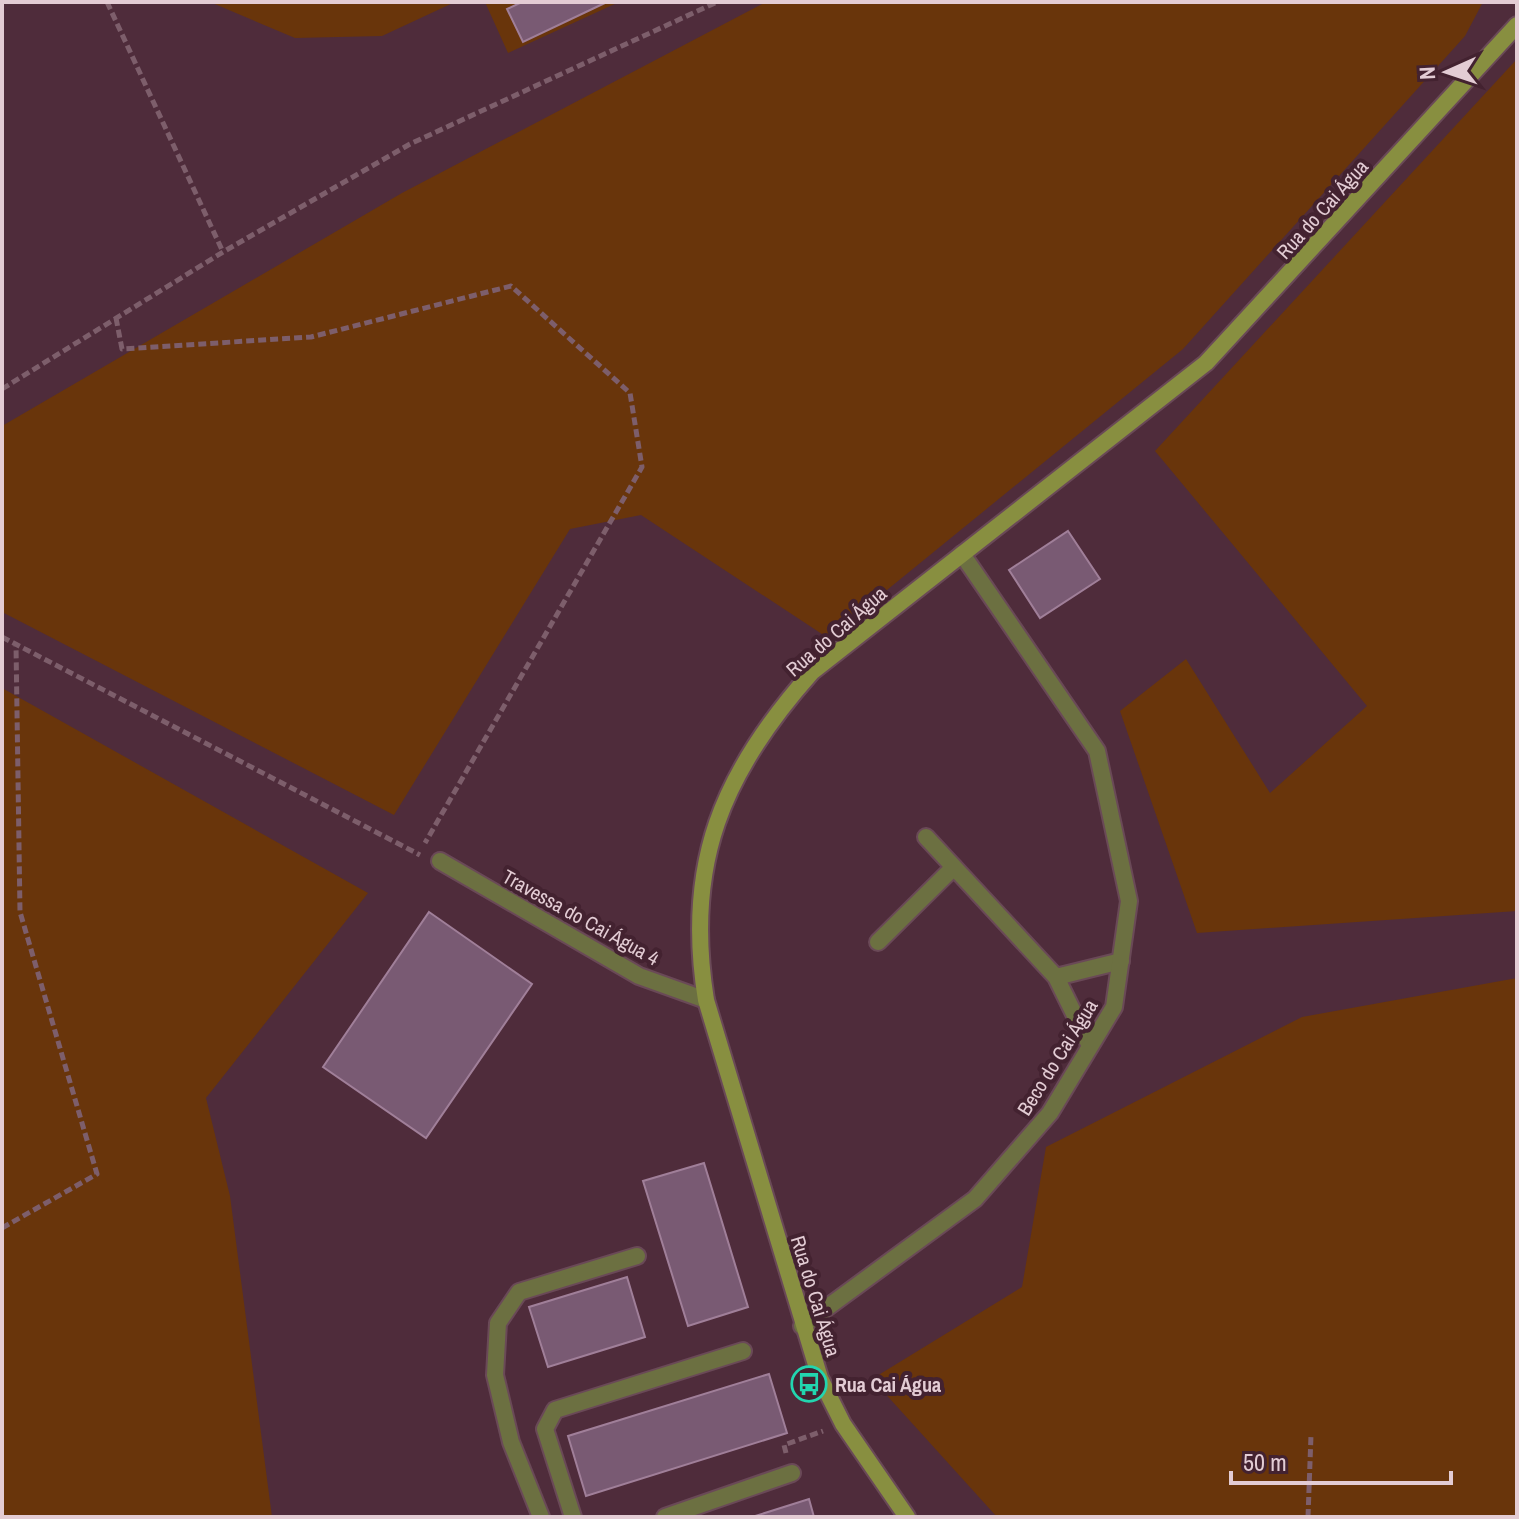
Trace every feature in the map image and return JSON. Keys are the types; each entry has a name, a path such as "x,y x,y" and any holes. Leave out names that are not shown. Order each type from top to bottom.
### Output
{"street":[{"name":"Rua do Cai Água","path":"907,1517 843,1424 820,1378 706,1000 699,954 701,890 715,826 740,766 776,713 812,672 1206,363 1517,25"},
{"name":"Beco do Cai Água","path":"802,1326 975,1199 1050,1113 1114,1007 1129,901 1097,751 962,554"},
{"path":"926,837 1056,977 1090,1046"},
{"name":"Travessa do Cai Água 4","path":"440,861 639,976 706,1000"},
{"path":"878,942 954,867"},
{"path":"1056,977 1121,961"},
{"path":"541,1517 511,1442 495,1375 498,1323 519,1292 637,1256"},
{"path":"573,1517 545,1429 555,1410 743,1351"},
{"path":"665,1517 792,1473"}],"path":[{"path":"107,2 223,252"},
{"path":"2,389 223,252 410,144 717,2"},
{"path":"116,318 122,349 311,337 511,286 630,393 642,467 418,855"},
{"path":"2,637 418,855 440,861"},
{"path":"2,1228 97,1174 20,912 16,645"},
{"path":"784,1445 843,1424"},
{"path":"1308,1517 1311,1435"}],"shaded area":[{"path":"210,2 455,2 382,36 295,38"},
{"path":"485,2 619,2 508,53"},
{"path":"766,2 1483,2 1465,36 1183,349 828,638 641,515 570,529 394,815 2,612 2,426 402,193"},
{"path":"1517,59 1517,911 1197,933 1120,711 1186,659 1270,793 1367,706 1155,451"},
{"path":"2,688 368,893 206,1098 230,1196 272,1517 2,1517"},
{"path":"1517,978 1517,1517 997,1517 872,1379 1022,1287 1046,1147 1302,1017"}],"building":[{"path":"522,2 607,2 523,42 507,9"},
{"path":"1068,531 1100,579 1040,618 1009,570"},
{"path":"429,912 532,984 426,1138 323,1067"},
{"path":"704,1163 748,1307 688,1326 643,1181"},
{"path":"627,1277 645,1337 548,1367 529,1307"},
{"path":"769,1374 787,1433 586,1496 568,1436"},
{"path":"809,1499 814,1517 752,1517"}],"place":[{"name":"Rua Cai Água","path":"809,1384"}]}
